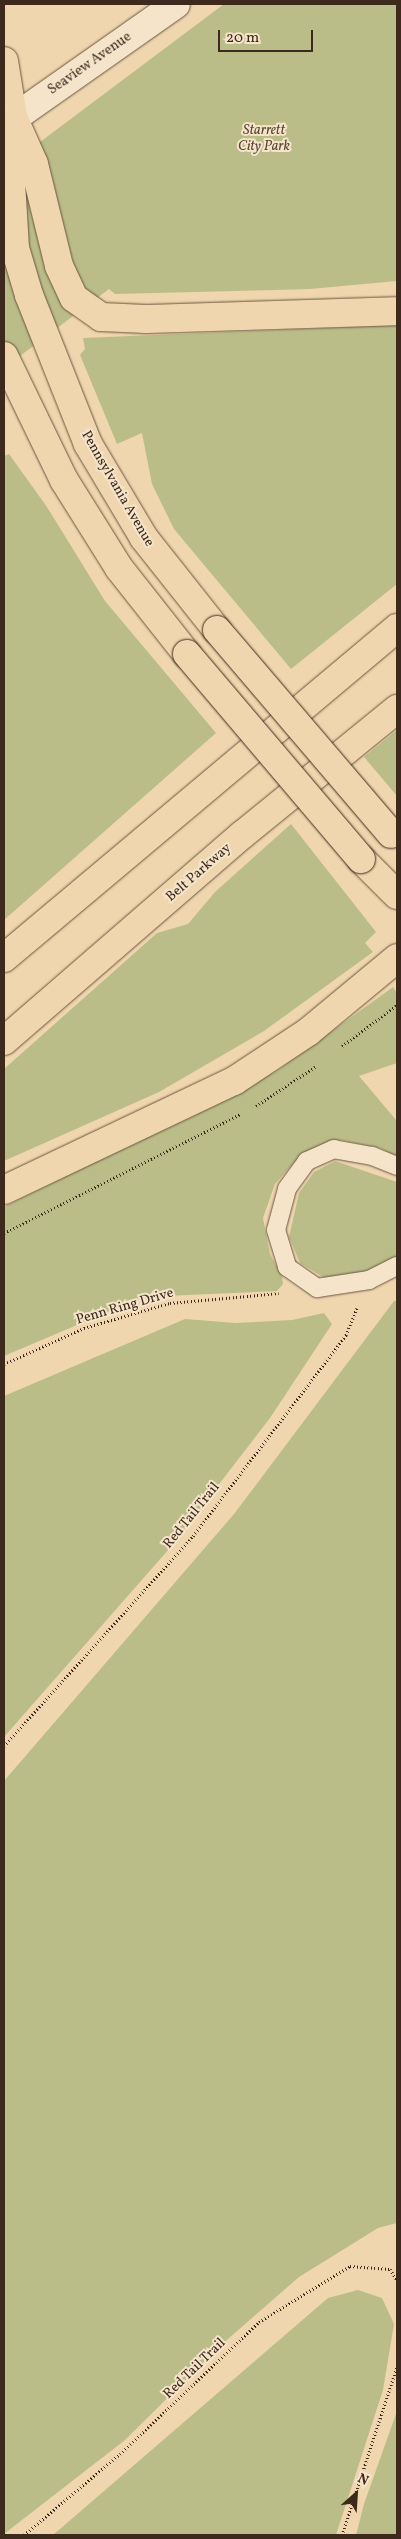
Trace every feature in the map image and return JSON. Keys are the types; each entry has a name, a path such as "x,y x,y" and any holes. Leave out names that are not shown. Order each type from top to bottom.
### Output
{"main road":[{"name":"Pennsylvania Avenue","path":"4,61 15,248 29,295 88,444 144,538 217,630 394,837"},
{"path":"8,121 34,164 59,266 74,298 101,316 146,319 397,311"},
{"path":"4,356 64,480 118,568 361,859 397,895"},
{"path":"4,958 397,628"},
{"name":"Belt Parkway","path":"4,1041 242,835 397,709"},
{"path":"4,1190 234,1081 308,1032 397,958"}],"street":[{"name":"Seaview Avenue","path":"8,121 176,4"}],"lane":[{"path":"397,1166 372,1156 334,1149 308,1161 287,1189 276,1230 287,1267 318,1288 369,1280 397,1266"}],"path":[{"name":"Red Tail Trail","path":"4,1746 193,1536 346,1335 369,1280"},
{"name":"Penn Ring Drive","path":"4,1364 84,1328 170,1303 318,1288"},
{"name":"Red Tail Trail","path":"24,2535 120,2454 259,2322 350,2266 390,2269 397,2280"},
{"path":"342,2535 397,2367"}],"green space":[{"name":"Starrett City Park","path":"224,4 397,4 397,281 310,289 115,294 109,289 4,368 4,169"},
{"path":"397,325 397,584 291,669 174,529 152,484 142,433 117,444 80,355 85,349 83,338"},
{"path":"9,454 47,507 105,601 216,733 4,920 4,456"},
{"path":"397,730 397,796 364,757"},
{"path":"291,824 376,932 365,943 373,952 264,1031 159,1092 4,1161 4,1069 157,933 188,924 215,892"},
{"path":"393,987 397,993 397,1063 359,1076 397,1121 397,1157 380,1148 340,1140 301,1155 275,1184 263,1218 270,1254 282,1276 283,1284 277,1291 143,1297 4,1356 4,1207 277,1071"},
{"path":"335,1161 397,1182 397,1260 370,1273 331,1282 300,1263 289,1237 299,1193 314,1172"},
{"path":"394,1301 397,1301 397,2223 378,2228 299,2277 220,2346 125,2440 4,2534 4,1781 234,1514"},
{"path":"324,1313 332,1324 270,1418 169,1549 4,1737 4,1396 185,1319 235,1323 292,1320"},
{"path":"358,2290 382,2298 394,2324 383,2390 336,2535 53,2535 328,2298"},
{"path":"397,2411 397,2535 356,2535 364,2504"}]}
